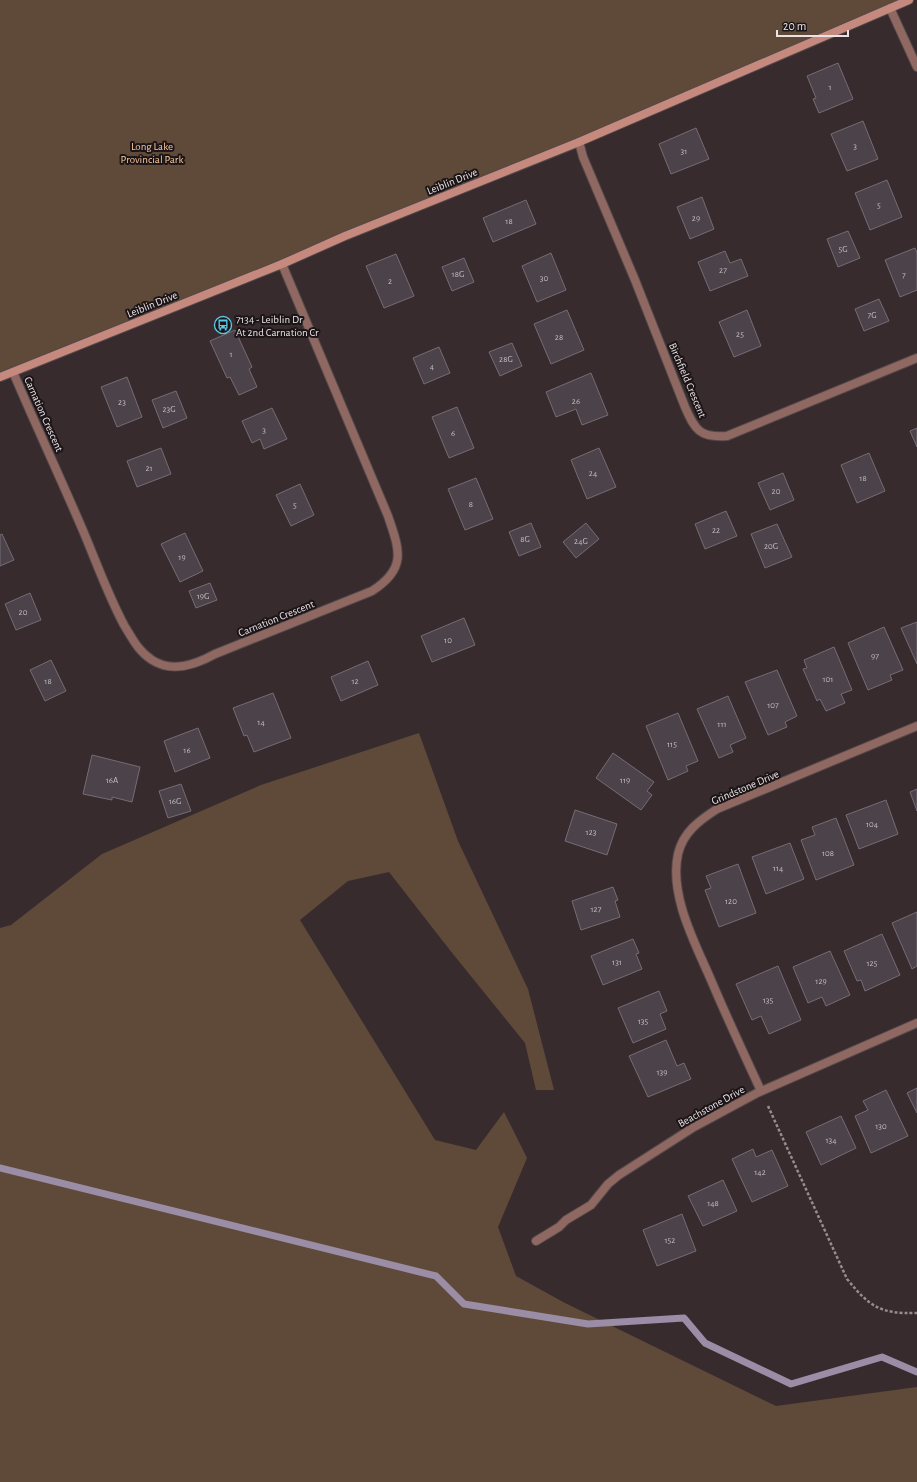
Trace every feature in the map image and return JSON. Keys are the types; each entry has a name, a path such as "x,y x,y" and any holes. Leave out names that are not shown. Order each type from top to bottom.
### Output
{"street":[{"name":"Leiblin Drive","path":"0,377 282,264 345,236 579,142 909,0"},
{"path":"890,8 917,67"},
{"name":"Birchfield Crescent","path":"579,142 583,157 635,280 690,419 693,425 700,431 713,436 727,436 917,358"},
{"name":"Carnation Crescent","path":"13,372 85,534 100,574 117,611 135,644 140,651 150,659 169,667 184,666 204,660 215,654 372,591 384,583 394,570 398,557 398,546 388,516 282,264"},
{"name":"Grindstone Drive","path":"761,1091 700,956 683,912 678,892 676,872 678,853 686,835 699,821 717,809 917,726"},
{"name":"Beachstone Drive","path":"536,1241 591,1205 608,1184 619,1175 694,1127 761,1091 917,1023"}],"path":[{"path":"761,1091 846,1279 860,1296 875,1307 890,1312 917,1313"}],"green space":[{"name":"Long Lake Provincial Park","path":"0,0 911,0 579,142 0,377"},
{"path":"419,733 458,841 528,989 554,1090 536,1090 525,1043 389,872 348,881 300,920 435,1140 476,1150 504,1112 527,1158 498,1227 516,1276 565,1303 776,1406 917,1387 917,1482 0,1482 0,928 11,925 102,854 261,785"}],"building":[{"path":"838,63 853,99 819,113 813,99 816,98 807,76"},
{"path":"863,121 878,159 847,171 831,134"},
{"path":"696,128 709,159 671,174 659,144"},
{"path":"887,180 902,217 870,230 855,193"},
{"path":"702,197 714,229 690,239 677,207"},
{"path":"526,200 536,224 493,242 483,218"},
{"path":"848,231 860,258 838,267 827,239"},
{"path":"915,248 917,253 917,290 900,297 885,260"},
{"path":"725,251 730,263 741,259 748,276 710,291 698,262"},
{"path":"551,253 566,290 537,302 522,266"},
{"path":"396,254 414,296 384,308 366,266"},
{"path":"464,258 474,282 452,291 442,267"},
{"path":"879,299 889,321 864,331 855,309"},
{"path":"567,310 584,350 551,364 534,324"},
{"path":"747,310 761,346 734,357 719,322"},
{"path":"235,330 252,367 249,369 257,387 239,395 230,377 227,378 210,341"},
{"path":"512,343 522,366 500,376 489,352"},
{"path":"439,347 450,373 424,384 413,358"},
{"path":"591,373 608,415 582,425 576,409 556,417 546,392"},
{"path":"127,377 142,417 117,427 101,387"},
{"path":"176,391 187,418 163,428 152,400"},
{"path":"457,407 474,448 449,458 432,417"},
{"path":"272,408 287,439 264,449 260,439 252,443 242,421"},
{"path":"917,428 917,447 910,431"},
{"path":"161,448 171,474 137,487 127,461"},
{"path":"599,448 616,487 587,499 571,460"},
{"path":"869,453 885,491 857,503 841,465"},
{"path":"783,473 794,500 770,510 758,483"},
{"path":"476,478 493,519 465,530 448,489"},
{"path":"300,484 314,515 291,526 276,495"},
{"path":"726,511 737,536 705,549 695,524"},
{"path":"531,523 541,547 519,556 509,532"},
{"path":"586,523 599,539 576,558 563,542"},
{"path":"777,524 792,557 765,568 751,534"},
{"path":"185,533 203,571 180,582 161,544"},
{"path":"2,534 14,560 0,566 0,535"},
{"path":"210,583 217,600 196,608 189,591"},
{"path":"30,593 41,620 16,630 5,604"},
{"path":"464,618 475,645 432,662 421,636"},
{"path":"917,622 917,664 901,628"},
{"path":"884,627 903,670 890,675 892,680 868,690 848,643"},
{"path":"834,647 852,690 841,694 845,703 826,711 820,699 817,701 803,669 807,668 804,660"},
{"path":"51,660 66,691 45,701 30,670"},
{"path":"368,661 378,685 341,701 331,677"},
{"path":"777,670 797,716 785,722 787,727 768,735 745,682"},
{"path":"273,693 291,738 254,752 247,735 244,736 233,708"},
{"path":"728,696 746,738 730,745 733,752 719,758 697,709"},
{"path":"678,713 698,761 686,766 688,771 668,780 646,726"},
{"path":"198,728 210,758 175,772 164,741"},
{"path":"613,753 654,782 647,791 652,795 641,810 596,778"},
{"path":"92,755 140,767 132,802 112,797 112,800 83,794"},
{"path":"181,784 191,811 168,818 159,791"},
{"path":"917,789 917,811 910,792"},
{"path":"886,800 898,834 859,849 846,815"},
{"path":"575,810 617,824 607,855 565,841"},
{"path":"836,818 854,865 816,880 801,840 815,835 812,827"},
{"path":"790,843 804,879 766,894 752,857"},
{"path":"738,864 756,913 719,927 705,890 711,888 706,876"},
{"path":"613,887 618,900 615,901 620,917 581,930 572,901"},
{"path":"917,912 917,966 912,969 892,923"},
{"path":"882,934 900,975 865,991 861,980 857,981 844,951"},
{"path":"633,939 639,953 636,954 642,969 603,985 591,956"},
{"path":"830,951 850,995 826,1006 822,997 808,1003 793,967"},
{"path":"778,966 801,1020 769,1034 761,1016 752,1020 736,984"},
{"path":"659,991 667,1011 660,1014 666,1029 633,1043 618,1008"},
{"path":"666,1040 677,1066 684,1063 691,1079 648,1097 629,1056"},
{"path":"917,1088 917,1113 907,1093"},
{"path":"886,1090 908,1136 871,1153 855,1116 868,1110 863,1101"},
{"path":"841,1116 856,1148 821,1165 806,1132"},
{"path":"753,1149 756,1157 772,1150 788,1186 752,1202 732,1159"},
{"path":"723,1180 737,1211 703,1226 688,1196"},
{"path":"682,1214 696,1251 657,1266 643,1230"}],"waterway":[{"path":"0,1168 436,1276 464,1304 588,1324 684,1318 705,1343 791,1384 882,1357 917,1372"}],"place":[{"name":"7134 - Leiblin Dr At 2nd Carnation Cr","path":"223,325"}]}
